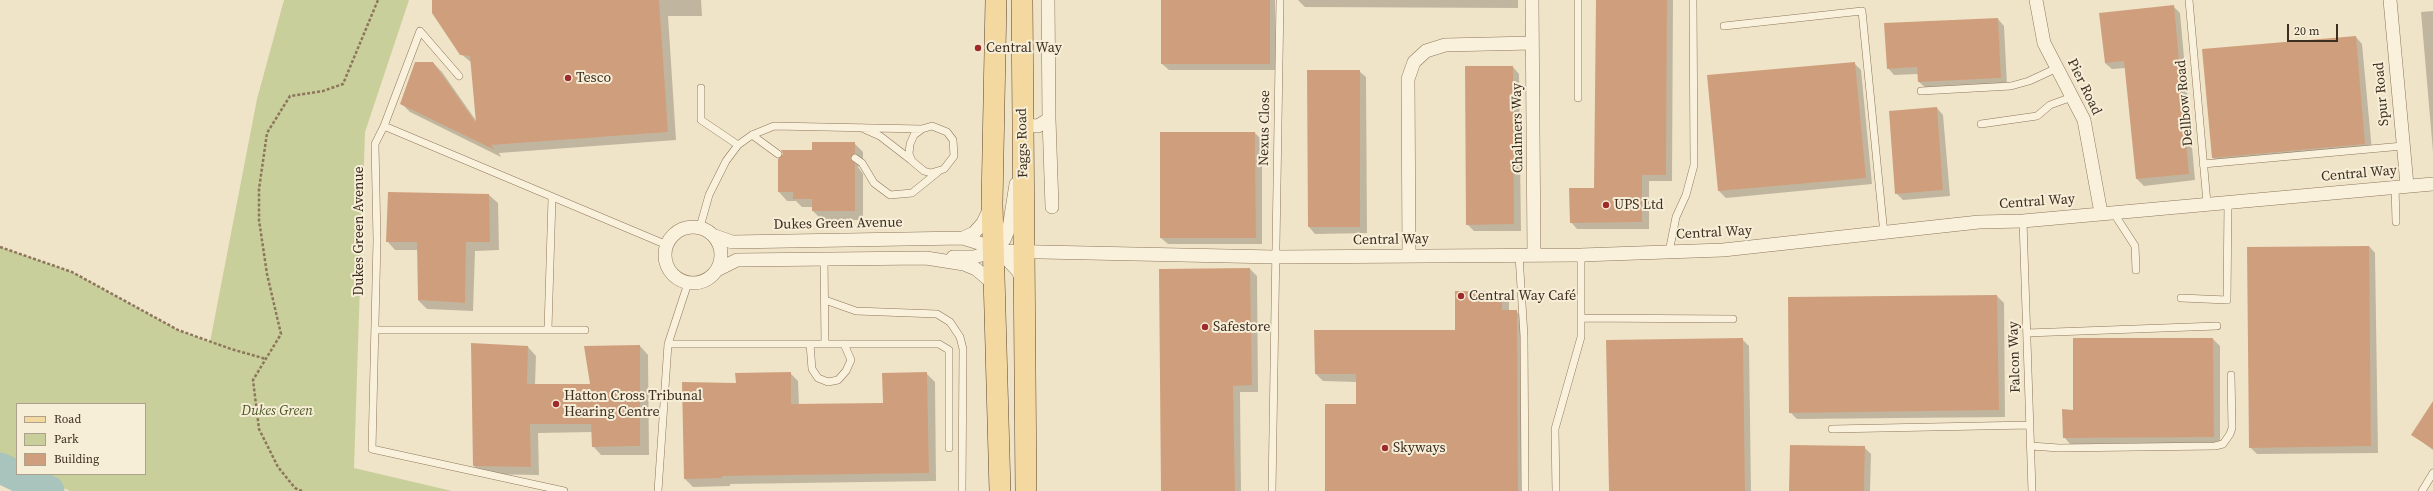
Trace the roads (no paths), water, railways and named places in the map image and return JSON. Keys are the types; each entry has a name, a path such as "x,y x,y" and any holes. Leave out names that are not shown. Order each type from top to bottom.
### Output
{"main road":[{"name":"Faggs Road","path":"996,0 992,204 996,285 1000,491"},
{"name":"Faggs Road","path":"1022,0 1022,133 1018,258 1025,287 1026,491"},
{"path":"998,383 1018,258"}],"street":[{"path":"1048,0 1049,119 1052,207"},
{"name":"Chalmers Way","path":"1532,0 1534,255"},
{"name":"Pier Road","path":"2036,0 2044,43 2084,120 2107,212"},
{"name":"Spur Road","path":"2390,0 2403,146 2401,186"},
{"path":"1409,255 1408,79 1414,62 1426,51 1445,45 1532,43"},
{"path":"718,270 722,255 715,236 700,227 688,227 676,232 667,245 665,255 669,269 679,279 688,283 705,281 718,270 738,260 974,257 995,251 1004,240 1009,228 1022,133 1049,119"},
{"name":"Central Way","path":"995,251 1018,258 1581,255 1723,250 1884,234 1979,222 2023,221 2107,212 2433,184"},
{"name":"Faggs Road","path":"963,238 974,233 984,223 992,204"},
{"name":"Dukes Green Avenue","path":"715,236 732,242 963,238"},
{"path":"963,238 975,240 995,251"},
{"path":"926,258 964,264 976,269 996,285"}],"lane":[{"name":"Nexus Close","path":"1272,491 1280,0"},
{"path":"1578,0 1578,98"},
{"path":"1669,252 1676,217 1686,195 1694,165 1693,0"},
{"name":"Dellbow Road","path":"2189,0 2207,203"},
{"path":"1724,26 1862,11 1884,234"},
{"name":"Dukes Green Avenue","path":"459,76 420,31 384,126 375,144 377,240 372,449 564,491"},
{"path":"1921,91 2011,86 2029,81 2057,68"},
{"path":"701,88 701,120 738,144"},
{"path":"1981,124 2036,116 2050,105 2072,97"},
{"path":"384,126 552,198 667,245"},
{"path":"700,227 710,195 726,161 738,144 752,135 774,126 922,129 932,126 941,128 953,140 954,156 948,166 938,172 912,193 890,194 874,183 862,162 855,158"},
{"path":"858,127 880,136 924,171 938,172"},
{"path":"912,161 909,154 910,144 914,135 922,129"},
{"path":"752,135 778,154"},
{"path":"2203,164 2403,146"},
{"path":"2396,222 2401,186"},
{"path":"548,329 552,198"},
{"path":"2181,298 2227,300 2228,202"},
{"path":"2107,212 2135,246 2136,270"},
{"name":"Falcon Way","path":"2023,221 2032,491"},
{"path":"1519,255 1524,336 1525,491"},
{"path":"1556,491 1555,429 1581,337 1581,255"},
{"path":"824,258 826,344"},
{"path":"658,491 668,344 688,283"},
{"path":"825,300 856,311 936,314 950,322 960,337 964,350 962,491"},
{"path":"1581,318 1733,319"},
{"path":"2027,333 2217,326"},
{"path":"375,330 585,330"},
{"path":"668,344 844,344 922,342 939,344 949,350 948,448"},
{"path":"810,344 812,369 818,378 828,382 838,380 849,366 851,360 844,344"},
{"path":"2031,446 2066,448 2215,446 2223,444 2232,428 2231,375"},
{"path":"1832,429 2030,424"},
{"path":"2423,491 2433,473"}],"waterway":[{"path":"0,468 49,491"}],"place":[{"name":"Central Way","path":"978,48"},
{"name":"Tesco","path":"568,78"},
{"name":"UPS Ltd","path":"1606,205"},
{"name":"Central Way Café","path":"1461,296"},
{"name":"Safestore","path":"1205,327"},
{"name":"Hatton Cross Tribunal Hearing Centre","path":"556,404"},
{"name":"Skyways","path":"1385,448"}],"park label":[{"name":"Dukes Green","path":"277,411"}]}
